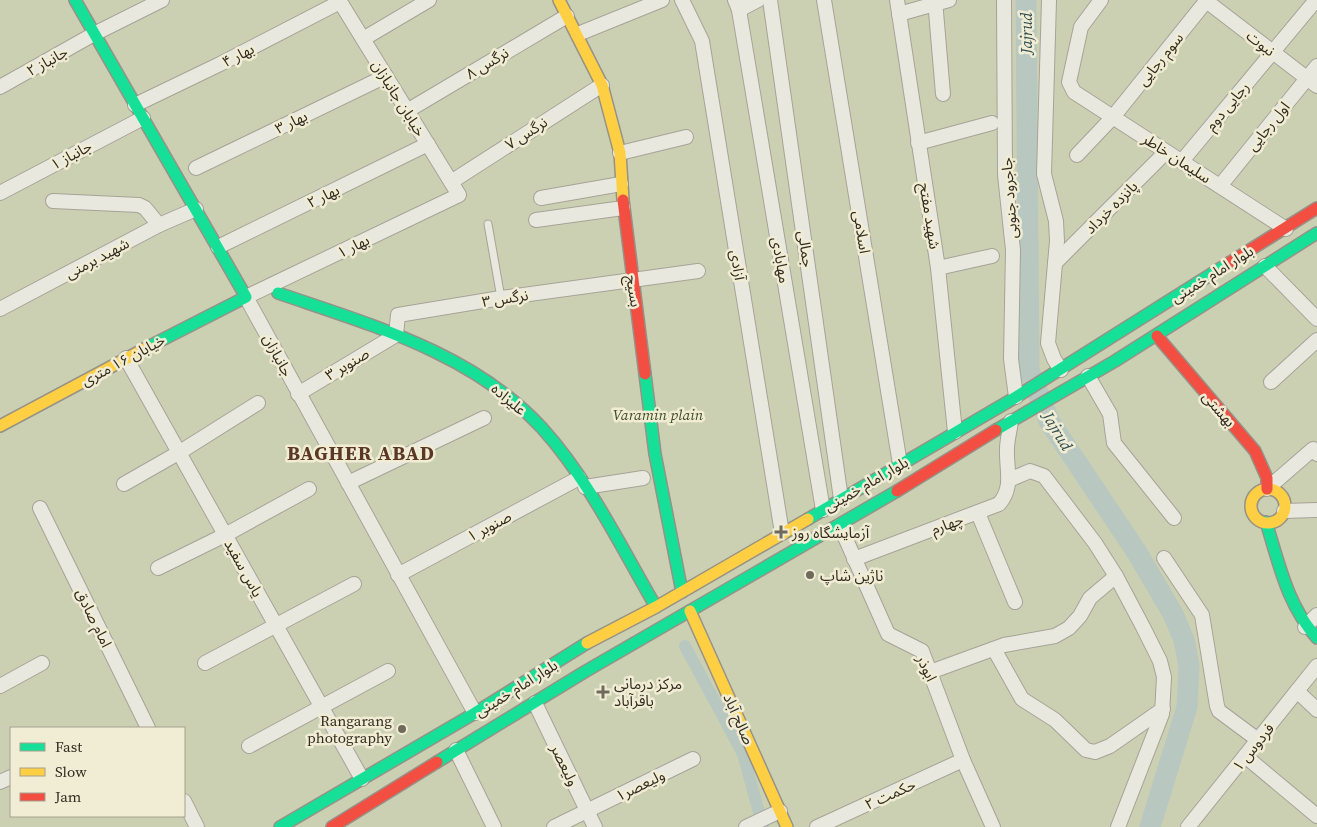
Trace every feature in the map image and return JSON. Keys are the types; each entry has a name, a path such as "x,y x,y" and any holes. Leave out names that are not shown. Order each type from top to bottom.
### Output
{"main road":[{"name":"جانبازان","path":"75,0 246,297"},
{"name":"بسیج","path":"559,0 578,34 602,85 620,153 623,208 655,454 682,592"},
{"name":"بلوار امام خمینی","path":"280,827 474,713 575,650 656,607 1061,370 1317,208"},
{"name":"بلوار امام خمینی","path":"332,827 456,750 690,611 840,526 1011,421 1157,336 1317,233"},
{"name":"علیزاده","path":"278,293 396,335 448,358 489,382 542,428 582,483 656,607"},
{"name":"خیابان ۱۶ متری","path":"0,426 126,358 246,297"},
{"name":"بهشتی","path":"1157,336 1255,451 1267,478 1267,488"},
{"path":"1267,488 1278,491 1284,500 1284,511 1277,520 1266,522 1256,518 1251,508 1252,502 1257,493 1267,488"},
{"path":"1266,522 1292,603 1305,627 1317,638"},
{"name":"صالح آباد","path":"690,611 787,827"}],"street":[{"name":"جانباز ۲","path":"0,87 94,34 162,0"},
{"path":"363,39 429,0"},
{"path":"578,34 662,0"},
{"name":"آزادی","path":"682,0 702,41 782,533"},
{"path":"737,5 758,0"},
{"name":"جمالی","path":"770,0 841,499"},
{"name":"اسلامی","path":"824,0 900,464"},
{"name":"شهید مفتح","path":"897,0 938,268 956,432"},
{"name":"جاجرود جنوبی","path":"1004,0 1005,175 1013,250 1011,399"},
{"path":"1049,0 1044,174 1056,221 1055,262 1048,343 1054,359 1061,370"},
{"name":"سلیمان خاطر","path":"1100,0 1081,27 1070,87 1074,92 1286,229"},
{"name":"نبوت","path":"1206,0 1312,82"},
{"name":"سوم رجایی","path":"1077,155 1113,117 1206,0"},
{"name":"رجایی دوم","path":"1182,161 1316,0"},
{"name":"خیابان جانبازان","path":"340,1 459,195"},
{"name":"بهار ۴","path":"135,104 220,64 340,1"},
{"path":"899,14 940,1 943,94"},
{"name":"مهابادی","path":"737,5 823,510"},
{"name":"نرگس ۸","path":"407,111 567,16"},
{"name":"اول رجایی","path":"1220,186 1312,82 1317,66"},
{"name":"بهار ۳","path":"196,168 386,76"},
{"name":"نرگس ۷","path":"451,182 602,85"},
{"name":"جانباز ۱","path":"0,193 143,118"},
{"path":"918,143 992,123"},
{"path":"620,153 686,137"},
{"name":"بهار ۲","path":"218,248 428,144"},
{"name":"پانزده خرداد","path":"1055,262 1166,152"},
{"path":"541,198 622,184"},
{"name":"بهار ۱","path":"246,297 459,195"},
{"path":"53,201 139,205 145,208 159,225"},
{"path":"536,220 623,208"},
{"name":"شهید برمنی","path":"0,309 159,225 196,209"},
{"path":"938,268 992,256"},
{"path":"1266,266 1317,319"},
{"name":"نرگس ۳","path":"396,335 398,315 501,298 698,271"},
{"name":"جانبازان","path":"246,297 474,713"},
{"name":"صنوبر ۳","path":"298,394 396,335"},
{"path":"1271,382 1317,340"},
{"name":"یاس سفید","path":"126,358 362,779"},
{"path":"1088,376 1110,414 1114,443 1174,518"},
{"path":"124,484 180,452 258,403"},
{"path":"348,483 484,418"},
{"name":"چهارم","path":"854,559 998,504 1005,495 1009,480 1007,462 1011,421"},
{"path":"1267,488 1313,449 1317,454"},
{"path":"1009,480 1030,471 1044,476 1095,543 1116,576 1160,661 1164,677 1163,709 1118,827"},
{"name":"صنوبر ۱","path":"398,575 582,483 643,478"},
{"path":"158,568 225,535 309,489"},
{"name":"امام صادق","path":"40,508 148,727"},
{"path":"1284,511 1317,510"},
{"path":"978,513 1015,602"},
{"name":"ابوذر","path":"840,526 888,634 922,651 964,760 993,827"},
{"path":"1164,558 1202,615 1219,711 1258,740"},
{"path":"930,672 994,649 1055,636 1069,628 1080,616 1090,598 1116,576"},
{"path":"205,663 354,584"},
{"path":"1305,627 1317,615"},
{"path":"994,649 1022,700 1055,720 1086,750 1096,752 1110,746 1163,709"},
{"path":"0,686 42,663"},
{"name":"فردوس ۱","path":"1188,827 1317,666"},
{"path":"249,746 388,671"},
{"path":"1297,691 1317,710"},
{"name":"ولیعصر","path":"535,703 595,827"},
{"path":"456,750 494,827"},
{"path":"1245,756 1317,816"},
{"name":"ولیعصر۱","path":"554,827 693,760"},
{"name":"حکمت ۲","path":"817,827 964,760"},
{"path":"185,803 197,827"},
{"path":"746,827 780,811"}],"lane":[{"path":"488,224 501,298"}],"green space":[{"name":"Varamin plain","path":"0,0 1317,0 1317,827 0,827"}],"waterway":[{"name":"Jajrud","path":"1026,0 1029,370 1049,421 1136,551 1173,614 1184,640 1189,666 1187,707 1150,827"},
{"path":"685,646 743,754 763,827"}],"traffic: fast":[{"path":"75,0 246,297 148,347"},
{"path":"996,430 1115,361 1317,233"},
{"path":"808,519 1016,397 1229,263"},
{"path":"278,293 349,317 419,344 485,380 515,402 542,428 575,469 604,514 656,607"},
{"path":"645,374 655,454 682,592"},
{"path":"437,762 586,671 897,491"},
{"path":"1266,522 1291,598 1298,612 1317,638"},
{"path":"280,827 475,713 587,643"}],"traffic: slow":[{"path":"559,0 602,85 620,153 623,200"},
{"path":"0,426 148,347"},
{"path":"1268,489 1280,494 1285,506 1280,518 1268,523 1256,518 1251,506 1256,494 1268,489"},
{"path":"587,643 656,607 808,519"},
{"path":"690,611 787,827"}],"traffic: jam":[{"path":"623,200 645,374"},
{"path":"1229,263 1317,208"},
{"path":"1157,336 1255,451 1267,478 1267,489"},
{"path":"897,491 996,430"},
{"path":"332,827 437,762"}],"place":[{"name":"آزمایشگاه روز","path":"781,532"},
{"name":"ناژین شاپ","path":"810,575"},
{"name":"مرکز درمانی باقرآباد","path":"603,692"},
{"name":"Rangarang photography","path":"402,729"}],"district":[{"name":"BAGHER ABAD","path":"361,453"}]}
